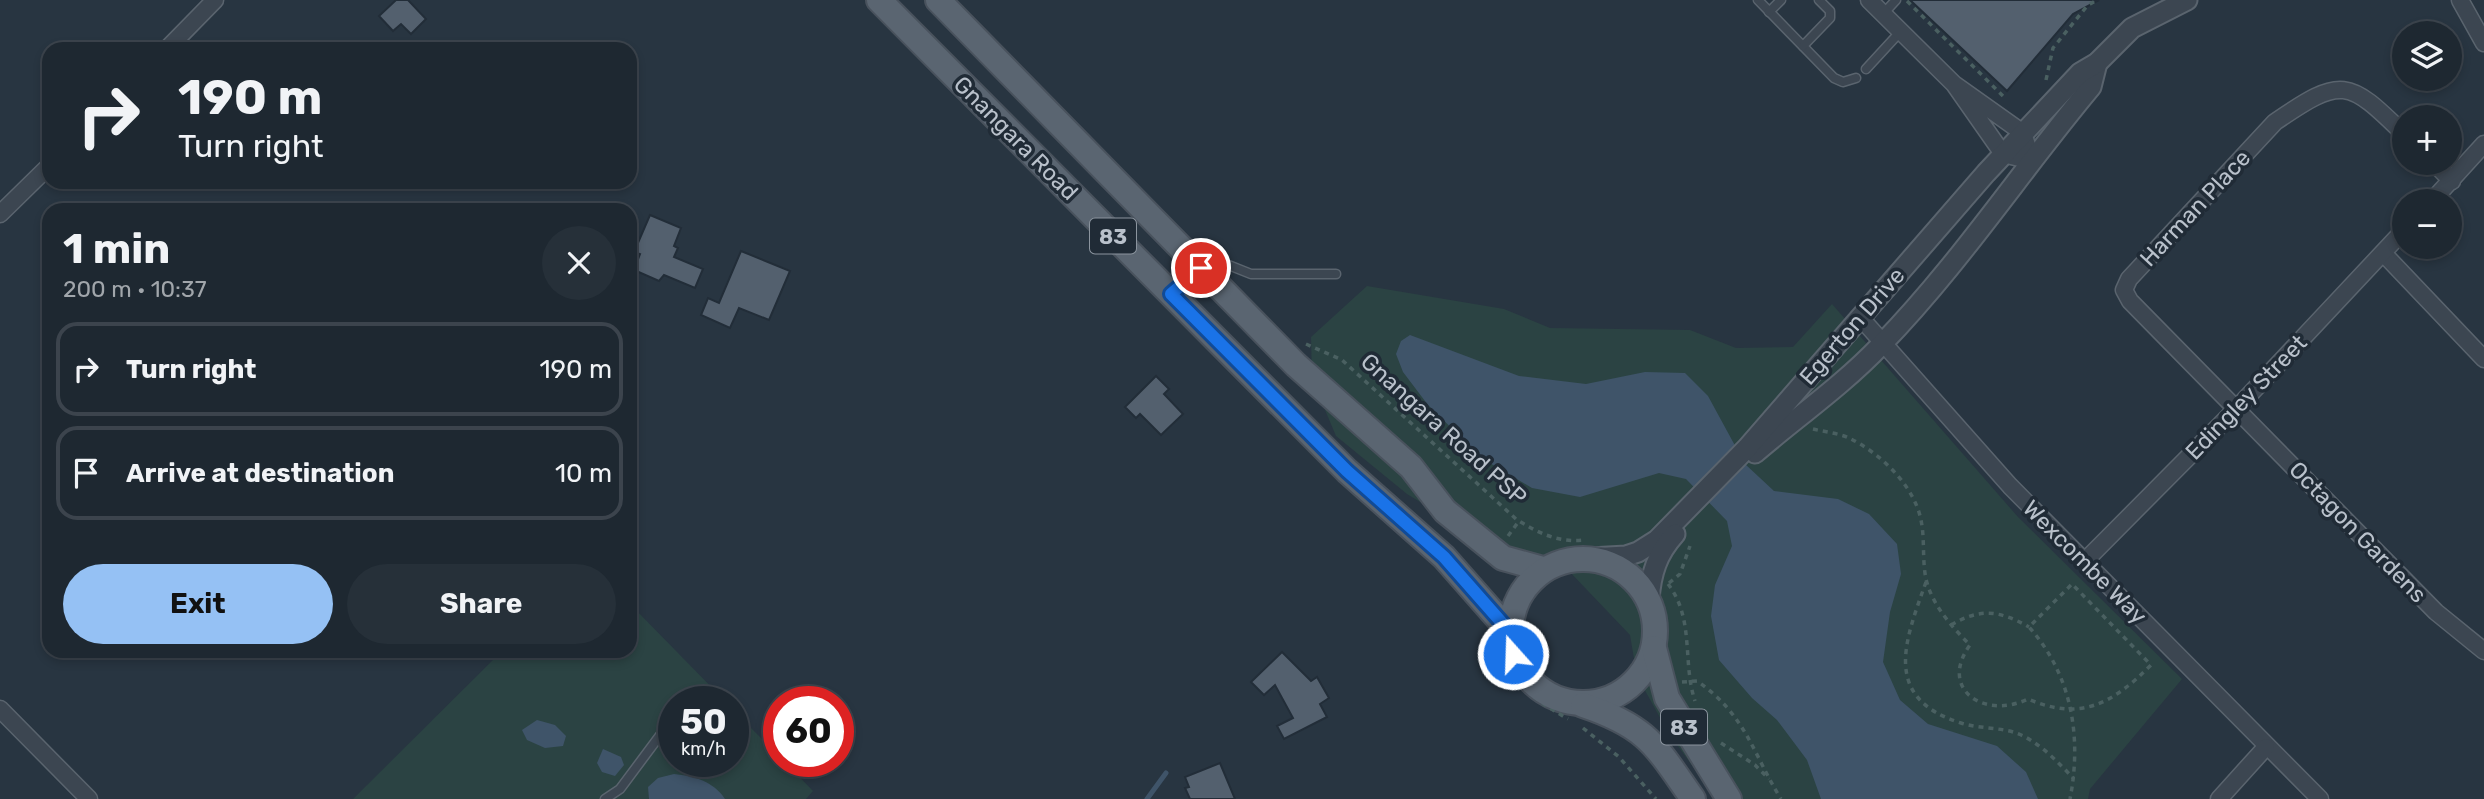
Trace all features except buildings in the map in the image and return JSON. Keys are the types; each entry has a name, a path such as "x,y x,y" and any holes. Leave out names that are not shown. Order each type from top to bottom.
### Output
{"main road":[{"name":"Gnangara Road","path":"879,0 1347,471 1435,548 1502,637"},
{"name":"Gnangara Road","path":"938,0 1306,374 1411,467 1445,511 1503,558 1543,569"},
{"path":"1543,569 1592,549 1634,580 1649,600"},
{"name":"83","path":"1543,569 1525,586 1502,637 1523,673 1539,689 1558,699 1614,715 1644,734 1693,799"},
{"name":"83","path":"1649,600 1655,624 1654,648 1667,698 1729,799"},
{"path":"1579,704 1604,701 1626,690 1644,671 1654,648"}],"street":[{"path":"174,42 215,0"},
{"path":"1869,0 1954,84 2024,133 2032,161 2003,154 1954,84"},
{"name":"Egerton Drive","path":"1592,549 1626,556 1638,552 1657,540 1693,508 1750,452 1860,317 2003,154 2080,73 2097,63 2132,29 2187,0"},
{"path":"2460,0 2484,43"},
{"name":"Egerton Drive","path":"1750,452 1850,377 1883,344 1954,260 2091,87 2097,63"},
{"name":"Harman Place","path":"2237,408 2130,301 2124,290 2129,279 2275,122 2304,103 2333,89 2352,90 2369,99 2392,122"},
{"path":"2444,189 2484,144"},
{"path":"0,214 42,173"},
{"path":"2446,175 2452,181"},
{"name":"Edingley Street","path":"2085,561 2237,408 2392,243"},
{"path":"2383,253 2484,359"},
{"name":"Wexcombe Way","path":"1860,317 2010,486 2320,799"},
{"name":"Octagon Gardens","path":"2237,408 2436,612 2484,651"},
{"name":"Egerton Drive","path":"1649,600 1655,563 1693,508"},
{"path":"0,709 89,799"},
{"path":"2219,799 2266,747"}],"lane":[{"path":"1758,0 1834,78 1843,82 1856,78"},
{"path":"1769,12 1781,0"},
{"path":"1803,46 1830,18 1830,10 1819,0"},
{"path":"1883,14 1896,0"},
{"path":"1866,69 1901,32"},
{"path":"1171,294 1201,268 1221,262 1251,274 1336,274"},
{"path":"605,799 620,789 658,738"}],"path":[{"path":"1906,0 2011,104"},
{"path":"2043,85 2051,68 2053,48 2087,6 2097,0"},
{"name":"Gnangara Road PSP","path":"1303,342 1342,360 1535,533 1592,549"},
{"path":"1812,429 1847,437 1873,452 1910,493 1921,518 1926,580 1937,606 1970,645 1960,658 1959,673 1973,699 1987,707 2000,708 2028,699 2043,705 2082,709 2103,702 2127,689 2151,665 2072,584 2029,627"},
{"path":"1503,558 1505,541 1519,521"},
{"path":"1692,540 1684,565 1668,584 1680,604 1687,630 1690,677 1697,705"},
{"path":"1926,580 1909,630 1903,660 1909,684 1922,703 1937,714 1959,723 2020,734 2074,779"},
{"path":"1951,625 1970,614 1995,613 2014,618 2029,627 2048,648 2061,672 2070,709 2074,744 2074,779 2070,799"},
{"path":"1502,637 1513,678 1522,688 1607,746 1641,779 1656,799"},
{"path":"1697,681 1727,706 1745,728 1781,799"},
{"path":"1716,738 1755,765 1769,779"}],"green space":[{"path":"1367,286 1504,309 1550,328 1690,330 1736,348 1793,347 1832,304 2018,517 2182,679 2090,789 2088,799 1716,799 1668,732 1637,676 1630,635 1568,570 1543,569 1466,530 1407,494 1336,436 1312,379 1311,337"},
{"path":"637,611 710,686 658,686 658,777 749,777 749,726 763,740 763,777 799,777 813,791 806,799 353,799 495,658 637,658"}],"water":[{"path":"1410,335 1519,376 1586,384 1645,372 1685,373 1708,396 1745,464 1774,491 1838,499 1869,514 1897,544 1901,574 1890,612 1883,662 1900,700 1928,724 1997,746 2026,772 2038,799 1821,799 1807,760 1777,720 1752,698 1719,660 1711,616 1715,585 1732,546 1727,521 1686,479 1659,473 1580,497 1532,488 1483,459 1428,405 1403,372 1396,354 1401,341"},
{"path":"537,720 555,725 566,736 563,746 545,748 527,740 522,730"},
{"path":"603,749 621,757 624,765 615,776 602,772 597,763"},
{"path":"692,777 702,780 715,788 725,799 649,799 648,787 658,778"}],"waterway":[{"path":"1147,799 1166,773"}],"route":[{"path":"1201,268 1171,294 1347,471 1417,530 1444,557 1510,632 1513,654"}]}
